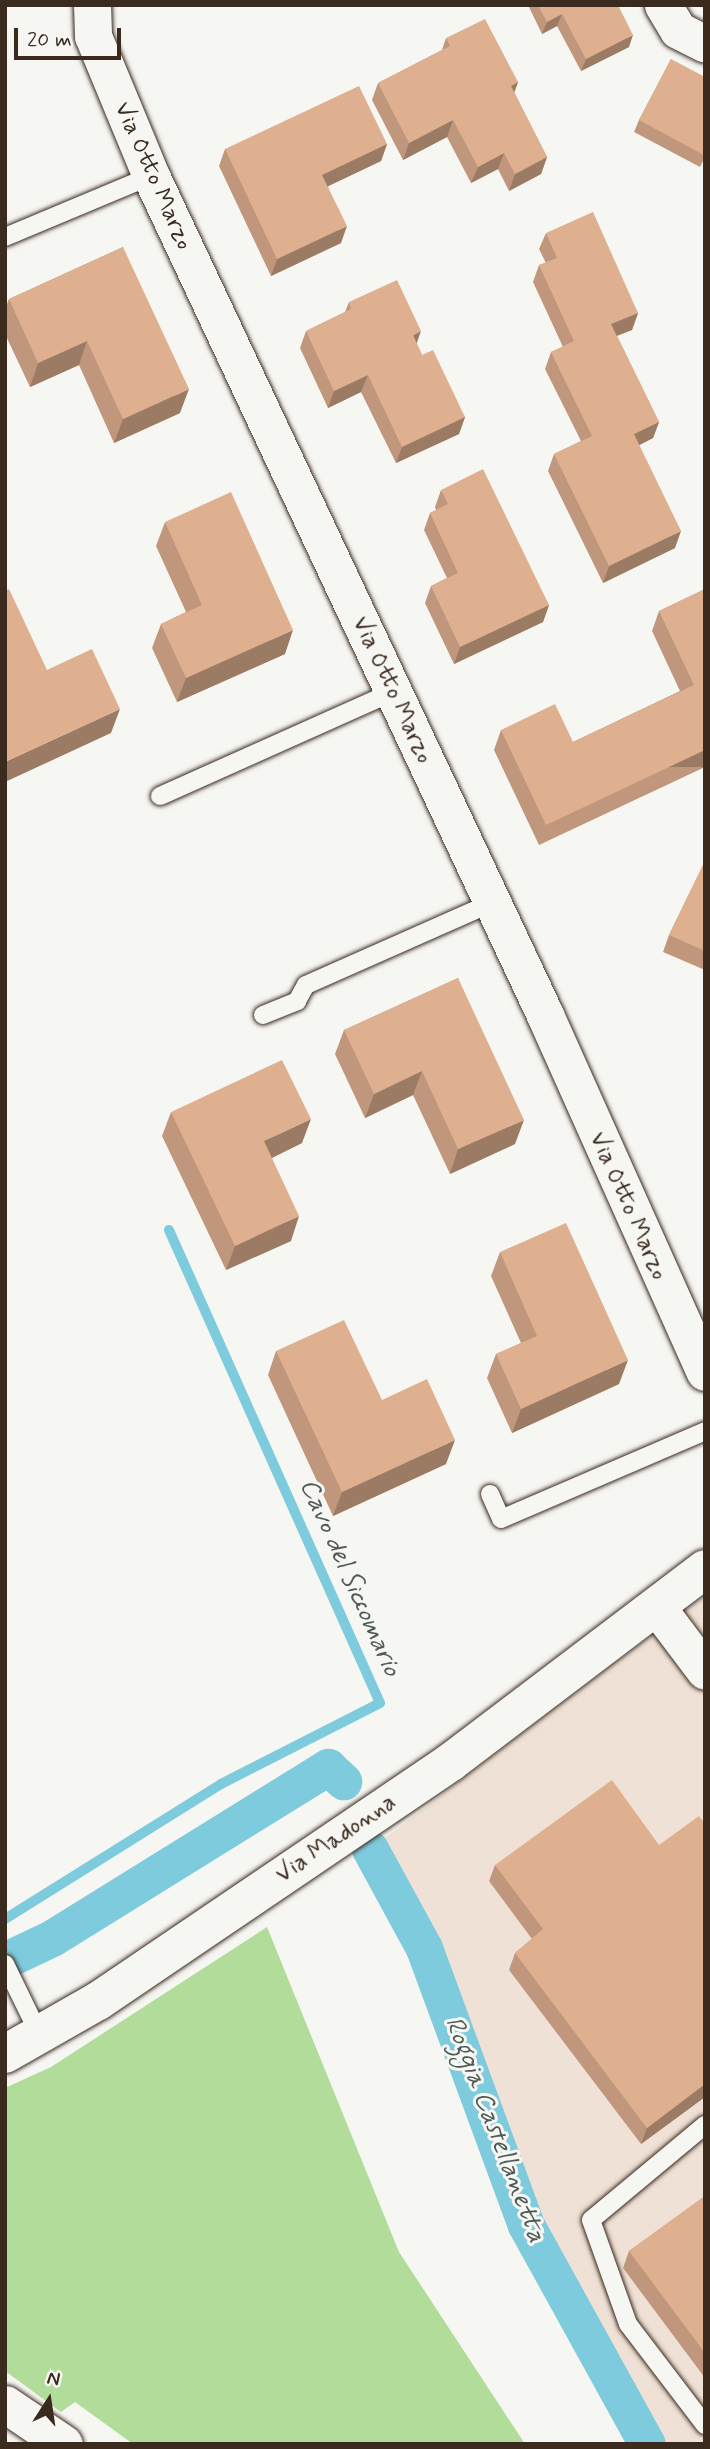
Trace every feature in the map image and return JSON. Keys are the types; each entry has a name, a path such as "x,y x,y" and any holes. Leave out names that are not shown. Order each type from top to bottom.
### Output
{"street":[{"name":"Via Otto Marzo","path":"92,5 93,36 151,176 491,903 705,1372"},
{"path":"663,5 678,30 705,44"},
{"name":"Via Madonna","path":"5,2054 98,2001 451,1762 705,1569"},
{"path":"656,1606 705,1671"},
{"path":"20,2422 64,2444"}],"lane":[{"path":"5,237 151,176"},
{"path":"159,796 393,692"},
{"path":"262,1015 297,1001 306,985 491,903"},
{"path":"490,1494 501,1519 705,1431"},
{"path":"5,1964 39,2034"},
{"path":"705,2125 591,2220 628,2323 705,2425"}],"shaded area":[{"path":"705,1595 705,2444 661,2444 532,2218 385,1838"}],"green space":[{"path":"267,1927 399,2252 525,2444 133,2444 75,2402 61,2412 5,2371 5,2088 51,2067"}],"building":[{"path":"538,5 618,5 633,35 586,59 562,14 547,22"},
{"path":"485,19 518,82 511,86 547,157 515,174 504,153 478,167 453,120 409,143 378,83 450,46 446,38"},
{"path":"671,59 705,77 704,155 639,120"},
{"path":"359,86 387,144 322,175 347,226 277,259 225,149"},
{"path":"593,212 638,313 611,324 659,422 634,434 681,531 609,566 554,454 592,436 551,352 574,341 539,265 557,258 546,233"},
{"path":"123,247 189,389 123,419 87,341 38,363 9,299"},
{"path":"397,280 421,331 413,335 422,355 433,350 465,417 402,447 368,375 334,391 306,331 351,309 349,302"},
{"path":"483,469 549,605 460,647 431,586 458,573 430,513 448,504 441,490"},
{"path":"231,492 293,630 186,678 161,624 202,605 165,522"},
{"path":"9,589 47,670 92,649 120,709 7,761 5,591"},
{"path":"705,589 705,750 546,825 501,730 555,704 573,742 694,685 659,611"},
{"path":"705,861 705,951 669,935"},
{"path":"458,978 524,1120 458,1149 422,1071 374,1094 344,1030"},
{"path":"282,1060 311,1119 264,1141 299,1216 235,1246 171,1112"},
{"path":"566,1223 628,1360 521,1409 496,1354 537,1336 500,1252"},
{"path":"344,1320 382,1400 427,1379 455,1440 342,1492 276,1351"},
{"path":"612,1780 659,1845 699,1816 705,1824 705,2084 647,2128 515,1953 543,1929 495,1865"},
{"path":"705,2196 705,2353 629,2251"}],"waterway":[{"name":"Cavo del Siccomario","path":"5,1919 221,1784 380,1703 169,1230"},
{"name":"Roggia Castellanetta","path":"12,1957 52,1938 328,1767 343,1781"},
{"name":"Roggia Castellanetta","path":"370,1849 424,1948 526,2225 647,2444"}]}
